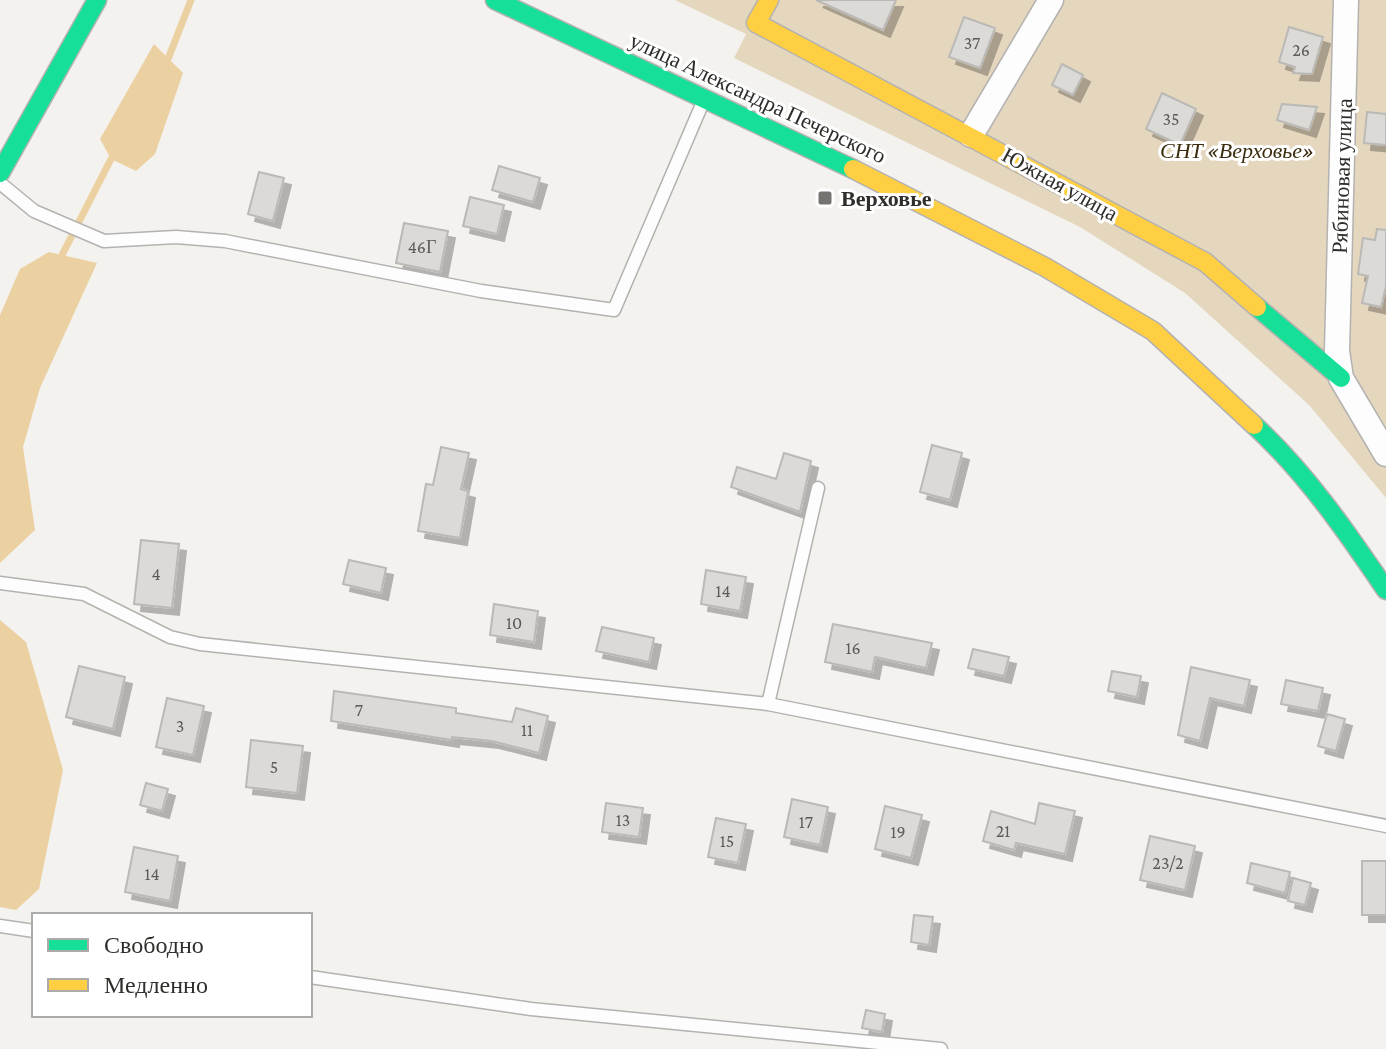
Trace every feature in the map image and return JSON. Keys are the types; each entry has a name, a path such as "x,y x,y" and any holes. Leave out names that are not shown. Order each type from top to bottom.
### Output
{"main road":[{"path":"0,173 97,0"},
{"name":"улица Александра Печерского","path":"495,0 921,201 1045,267 1153,331 1279,448 1331,510 1386,590"},
{"name":"Южная улица","path":"769,0 756,23 1205,262 1341,378"}],"street":[{"path":"971,135 1051,0"},
{"name":"Рябиновая улица","path":"1337,351 1346,0"},
{"name":"Южная улица","path":"1337,351 1341,378 1386,454"}],"lane":[{"path":"0,183 34,211 104,241 176,237 225,241 481,291 614,310 704,99"},
{"path":"768,704 818,488"},
{"path":"0,583 84,594 170,637 200,644 768,704 1386,826"},
{"path":"0,926 32,931"},
{"path":"312,977 531,1009 941,1049"}],"green space":[{"name":"СНТ «Верховье»","path":"675,0 1386,0 1386,498 1309,405 1185,293 1080,227 734,58 746,34"}],"shaded area":[{"path":"154,44 183,73 155,154 136,171 111,159 100,139"},
{"path":"49,252 97,263 40,388 23,447 35,530 0,563 0,315 20,269"},
{"path":"0,620 26,642 63,770 39,889 16,910 0,907"}],"building":[{"path":"816,0 896,0 883,30"},
{"path":"964,17 995,28 980,68 949,57"},
{"path":"1289,27 1323,37 1312,74 1293,73 1295,67 1279,62"},
{"path":"1062,64 1083,75 1073,95 1052,85"},
{"path":"1162,93 1196,109 1180,145 1146,129"},
{"path":"1282,104 1317,107 1309,130 1277,120"},
{"path":"1367,112 1386,114 1386,145 1364,143"},
{"path":"499,166 540,178 533,202 492,190"},
{"path":"259,172 284,178 273,221 248,214"},
{"path":"470,197 504,205 497,234 463,226"},
{"path":"404,223 448,231 440,272 396,263"},
{"path":"1377,229 1386,230 1386,286 1381,307 1362,303 1368,276 1358,274 1363,238 1375,240"},
{"path":"932,445 962,453 950,500 920,492"},
{"path":"441,447 469,453 461,489 468,491 460,538 418,531 426,484 433,485"},
{"path":"784,453 811,461 800,512 731,487 737,467 776,479"},
{"path":"141,540 179,544 172,608 134,604"},
{"path":"349,560 386,568 381,593 343,584"},
{"path":"706,570 746,577 740,611 701,604"},
{"path":"494,604 538,611 534,642 490,635"},
{"path":"833,624 932,643 926,668 875,657 872,672 825,662"},
{"path":"602,627 654,638 649,662 596,651"},
{"path":"973,649 1009,657 1004,676 968,668"},
{"path":"79,666 125,677 113,729 66,717"},
{"path":"1191,667 1250,680 1244,706 1210,698 1200,741 1178,735"},
{"path":"1112,671 1141,676 1137,697 1108,691"},
{"path":"1286,680 1323,688 1318,711 1281,704"},
{"path":"334,691 456,708 456,713 512,722 516,708 548,716 539,753 492,741 452,737 452,740 331,721"},
{"path":"167,698 204,706 193,755 156,747"},
{"path":"1327,714 1345,719 1336,751 1318,746"},
{"path":"251,740 303,746 297,793 246,787"},
{"path":"146,783 168,789 162,811 140,805"},
{"path":"792,799 828,807 820,845 784,837"},
{"path":"606,803 643,808 639,837 602,832"},
{"path":"1039,803 1075,811 1065,854 1016,843 1014,850 983,841 991,811 1035,824"},
{"path":"885,806 922,815 911,858 875,849"},
{"path":"716,818 746,824 738,863 708,857"},
{"path":"1150,836 1195,846 1185,890 1140,880"},
{"path":"134,847 178,856 170,901 125,892"},
{"path":"1362,861 1386,861 1386,915 1362,915"},
{"path":"1251,863 1290,872 1285,893 1247,883"},
{"path":"1293,878 1311,883 1305,905 1288,901"},
{"path":"914,915 933,917 929,945 911,942"},
{"path":"866,1010 885,1014 882,1032 862,1028"}],"waterway":[{"path":"168,59 191,0"},
{"path":"62,255 111,159"}],"traffic: fast":[{"path":"0,173 97,0"},
{"path":"495,0 853,169"},
{"path":"1257,307 1341,378"},
{"path":"1254,425 1308,483 1386,590"}],"traffic: slow":[{"path":"769,0 756,23 1205,262 1257,307"},
{"path":"853,169 1045,267 1153,331 1254,425"}],"place":[{"name":"Верховье","path":"825,198"}]}
